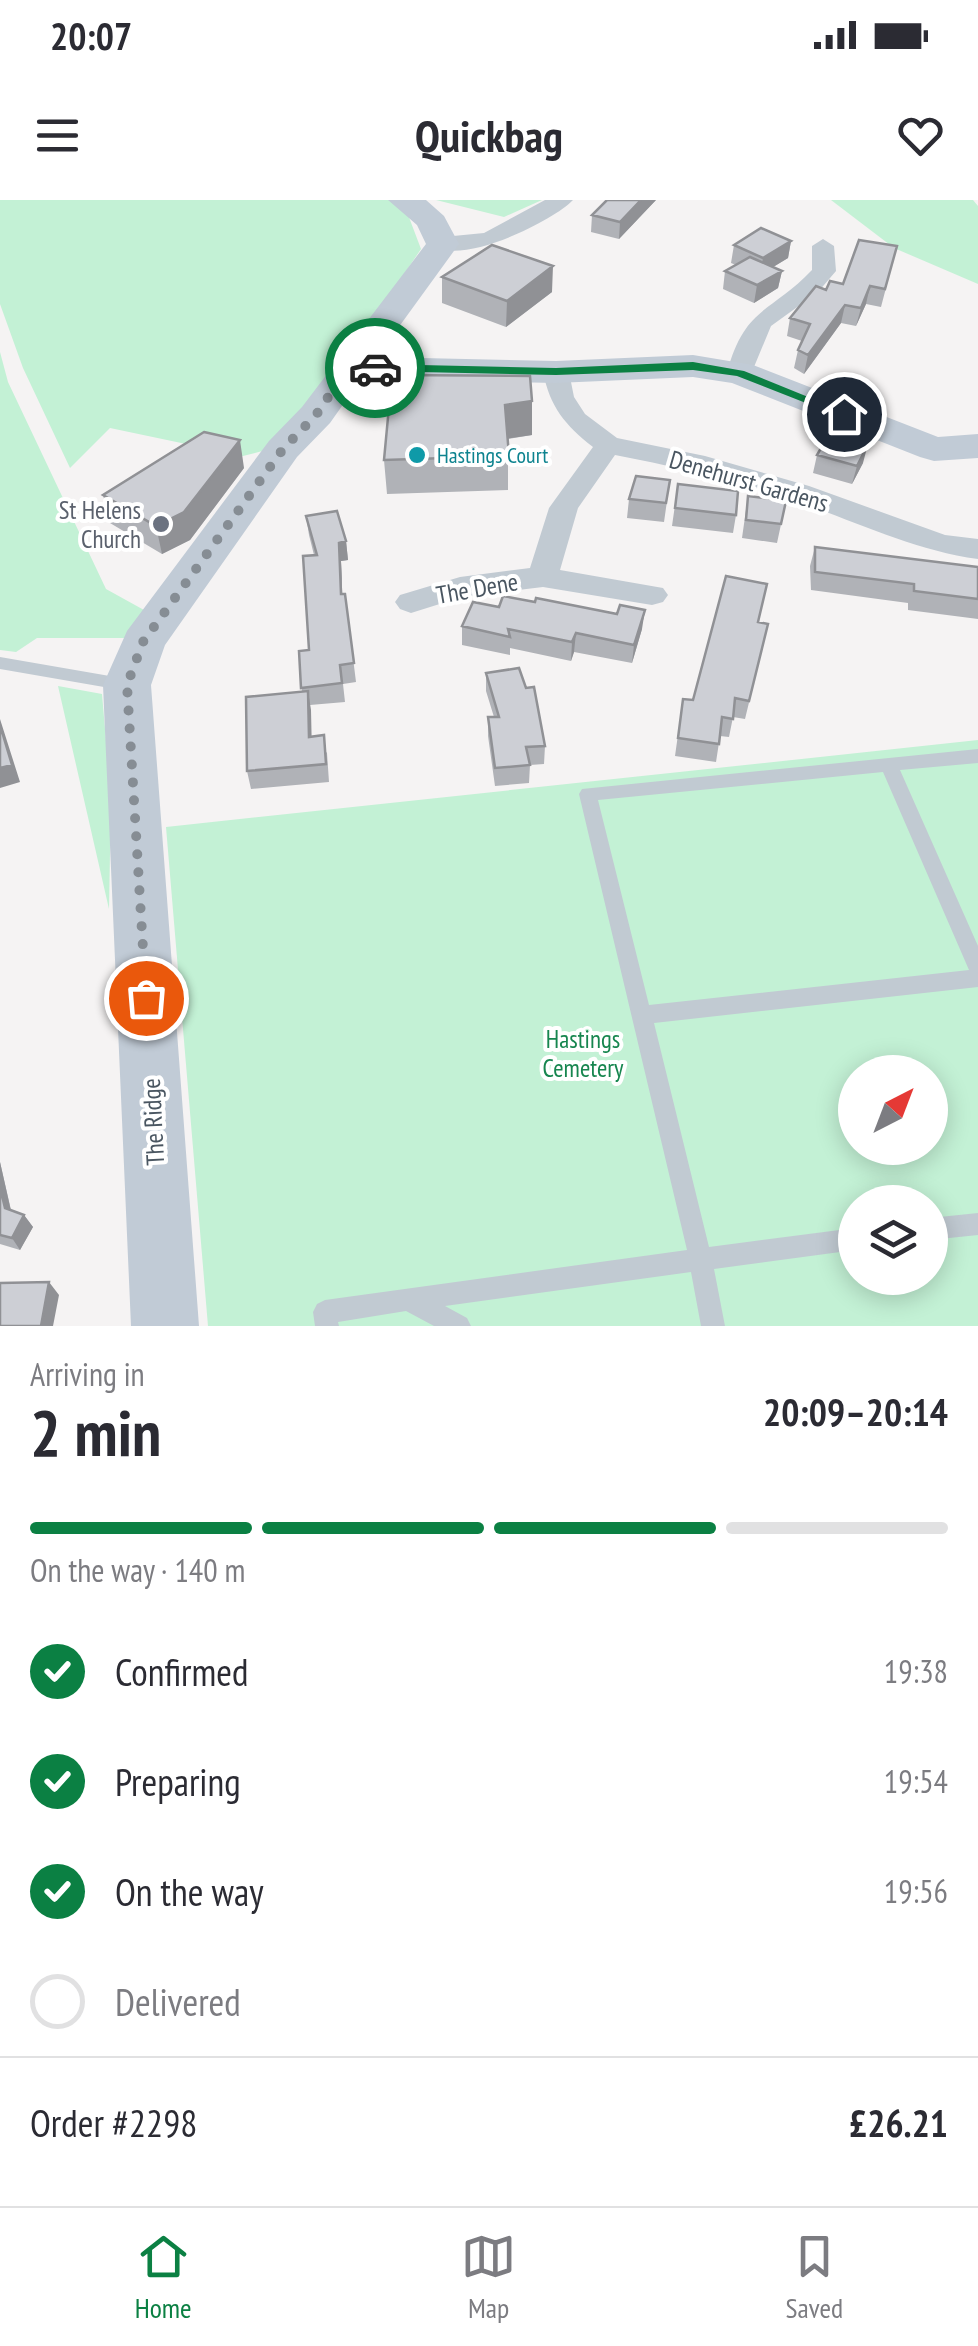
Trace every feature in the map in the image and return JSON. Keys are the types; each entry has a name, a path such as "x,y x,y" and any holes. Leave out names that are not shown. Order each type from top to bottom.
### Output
{"main road":[{"path":"404,200 426,214 438,228 443,244"},
{"name":"The Ridge","path":"164,1326 127,685 143,642 283,449 316,415 443,244"},
{"path":"348,368 556,372 665,366 740,373 934,449 978,446"}],"street":[{"path":"443,244 489,240 562,200"},
{"path":"740,373 748,336 760,320 802,294 824,271 823,246"},
{"path":"556,372 562,397 576,420 608,445"},
{"name":"Denehurst Gardens","path":"608,445 695,462 799,492 941,544 978,549"},
{"name":"The Dene","path":"543,577 564,508 608,445"},
{"name":"The Dene","path":"411,602 460,588 543,577 652,595"}],"lane":[{"path":"0,663 127,685"},
{"path":"713,1326 701,1261 588,794 978,756"},
{"path":"890,764 978,968"},
{"path":"642,1015 978,978"},
{"path":"948,1228 978,1224"},
{"path":"327,1326 325,1312 407,1298 838,1241"},
{"path":"407,1298 459,1326"}],"green space":[{"path":"0,200 389,200 407,212 421,249 373,320 270,449 243,456 110,428 70,468 23,368 0,304"},
{"path":"436,200 542,200 504,217"},
{"path":"831,200 973,200 978,206 978,284 894,248"},
{"path":"0,352 8,382 106,589 144,610 130,638 37,638 16,652 0,650"},
{"path":"58,686 102,694 111,798 109,909"},
{"name":"Hastings Cemetery","path":"978,740 978,1326 208,1326 166,827"}],"building":[{"path":"607,200 641,200 620,222 592,215"},
{"path":"761,228 791,241 763,258 734,245"},
{"path":"859,240 897,246 885,289 870,286 861,308 845,305 808,355 798,350 810,324 790,318 816,286 826,290 830,281 843,284"},
{"path":"492,245 553,266 507,301 442,277"},
{"path":"750,257 782,271 757,285 725,271"},
{"path":"392,375 530,376 532,401 505,405 509,456 384,460"},
{"path":"204,432 240,440 184,512 156,526 103,495"},
{"path":"828,436 868,444 857,466 817,455"},
{"path":"636,476 670,480 666,503 629,499"},
{"path":"678,484 738,491 736,515 675,508"},
{"path":"748,496 786,501 781,524 746,520"},
{"path":"337,511 346,541 339,543 341,594 345,594 354,663 340,665 342,683 301,688 299,651 309,650 303,556 317,555 306,516"},
{"path":"815,547 978,567 978,599 914,591 914,584 815,572"},
{"path":"726,576 767,584 758,622 768,624 749,701 735,698 733,719 722,717 719,744 678,738 683,699 693,700"},
{"path":"503,596 535,602 536,598 617,614 620,605 645,610 634,645 576,633 572,642 508,629 510,637 462,626 473,602 499,607"},
{"path":"519,668 526,688 534,687 545,746 526,747 530,765 495,768 488,717 499,717 486,673"},
{"path":"308,691 309,737 324,735 326,764 247,771 246,697"},
{"path":"0,725 12,765 0,768"},
{"path":"0,1187 5,1208 24,1215 12,1238 0,1235"},
{"path":"49,1282 41,1326 0,1326 0,1283"}],"way so far":[{"path":"146,998 127,685 143,642 252,497 283,449 316,415 348,368 375,368"}],"place":[{"name":"Hastings Court","path":"417,455"},
{"name":"St Helens Church","path":"161,524"}],"route":[{"path":"375,368 556,372 693,366 740,373 844,414"}]}
